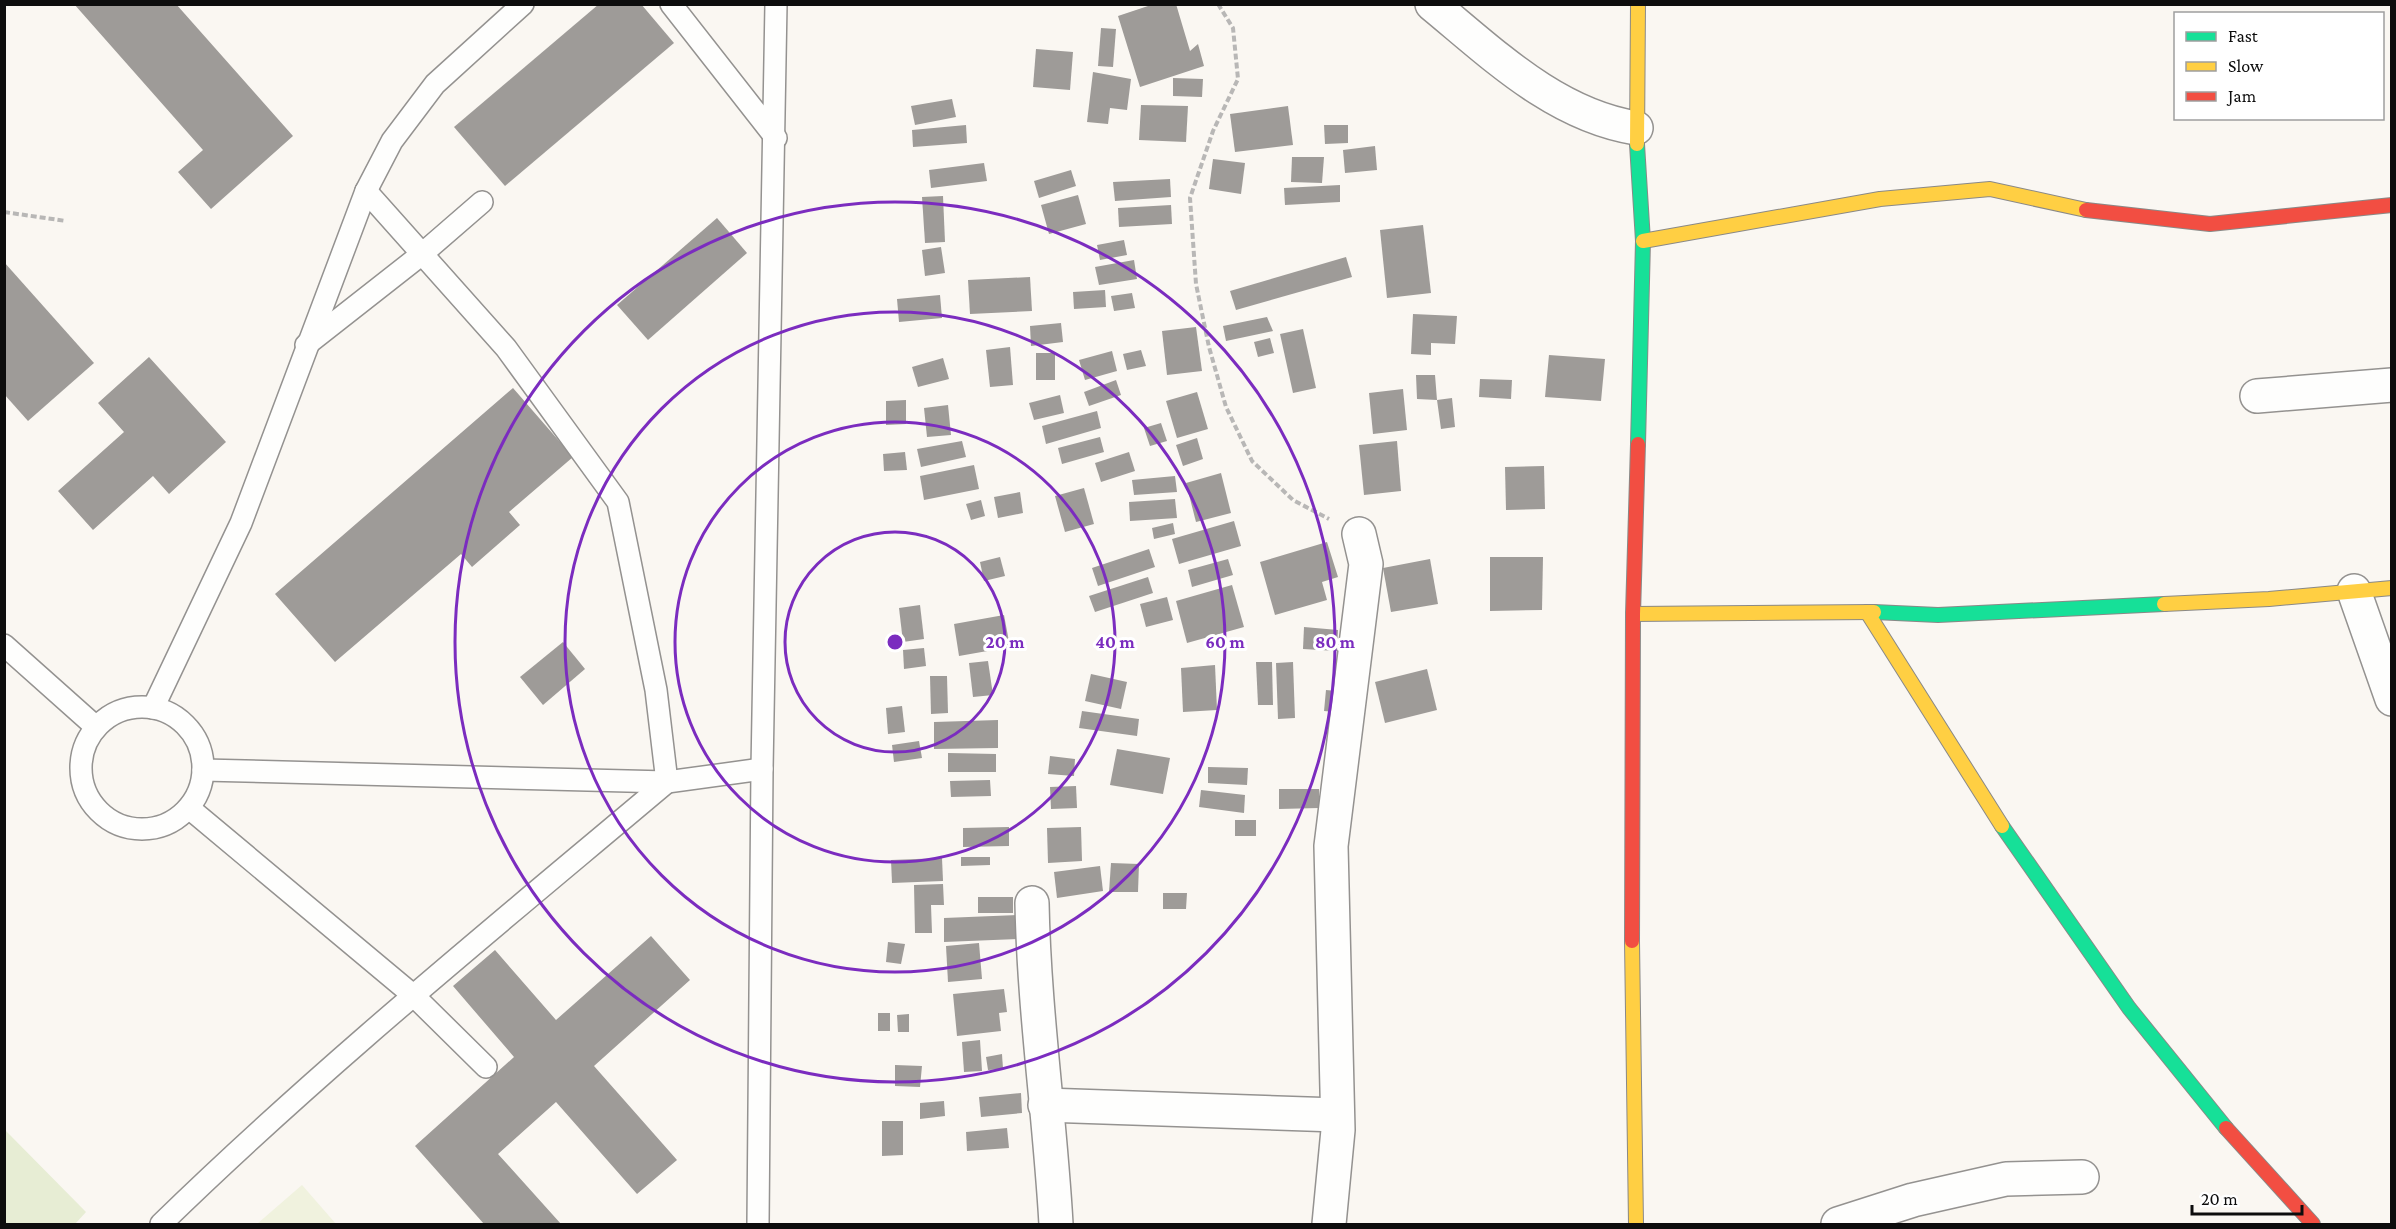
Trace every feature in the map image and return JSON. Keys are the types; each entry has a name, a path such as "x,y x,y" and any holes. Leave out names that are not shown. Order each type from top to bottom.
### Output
{"street":[{"path":"1432,4 1521,77 1560,101 1607,124 1636,129"},
{"path":"1636,1224 1631,850 1633,614 1643,241 1636,129 1638,4"},
{"path":"1643,241 1880,199 1990,189 2051,200 2091,211 2210,224 2391,205"},
{"path":"2257,396 2391,385"},
{"path":"1329,1224 1337,1115 1331,846 1366,564 1359,534"},
{"path":"1633,614 1868,612 1938,615 2269,599 2391,588"},
{"path":"2354,591 2391,699"},
{"path":"1868,612 1953,750 2070,930 2195,1096 2313,1224"},
{"path":"1032,903 1034,978 1045,1105 1051,1141 1056,1224"},
{"path":"1045,1105 1337,1115"},
{"path":"1838,1224 1914,1200 2006,1179 2082,1177"}],"lane":[{"path":"153,708 241,523 305,346 366,191 392,141 435,84 523,4"},
{"path":"671,4 776,138"},
{"path":"758,1224 762,769 776,138 776,4"},
{"path":"366,191 506,348 618,502 657,690 666,782"},
{"path":"305,346 422,254 482,202"},
{"path":"4,645 96,727"},
{"path":"132,707 153,708 173,716 190,729 200,749 203,770 199,790 189,808 170,822 146,830 122,827 101,815 86,796 80,772 84,748 96,727 112,714 132,707"},
{"path":"203,770 666,782 762,769"},
{"path":"161,1224 217,1169 414,996 666,782"},
{"path":"189,808 414,996 486,1067"}],"path":[{"path":"1218,4 1233,28 1238,79 1213,131 1190,198 1196,284 1209,347 1226,407 1252,461 1293,500 1359,534"},
{"path":"4,212 66,221"}],"green space":[{"path":"5,1130 86,1212 75,1224 5,1224"},
{"path":"302,1185 336,1224 257,1224"}],"building":[{"path":"74,4 176,4 293,136 211,209 178,172 203,150"},
{"path":"599,4 641,4 674,43 505,186 454,127"},
{"path":"1154,4 1176,4 1190,51 1198,44 1204,66 1140,87 1118,16"},
{"path":"1101,28 1116,29 1113,67 1098,66"},
{"path":"1036,49 1073,52 1070,90 1033,87"},
{"path":"1093,72 1131,79 1127,110 1110,108 1108,124 1087,122"},
{"path":"1173,78 1203,79 1202,97 1173,96"},
{"path":"952,99 956,117 915,125 911,106"},
{"path":"1141,105 1188,106 1186,142 1139,140"},
{"path":"1288,106 1293,145 1235,152 1230,114"},
{"path":"966,125 967,143 913,147 912,130"},
{"path":"1324,125 1348,125 1348,143 1325,144"},
{"path":"1375,146 1377,170 1345,173 1343,150"},
{"path":"1292,157 1324,157 1322,183 1291,182"},
{"path":"1213,159 1245,163 1241,194 1209,189"},
{"path":"984,163 987,181 931,188 929,170"},
{"path":"1071,170 1076,186 1039,198 1034,181"},
{"path":"1170,179 1171,197 1115,201 1113,182"},
{"path":"1340,185 1340,202 1285,205 1284,188"},
{"path":"1078,195 1086,224 1049,234 1041,205"},
{"path":"943,196 945,242 925,243 922,197"},
{"path":"1171,205 1172,224 1119,227 1118,208"},
{"path":"717,218 747,253 648,340 617,305"},
{"path":"1423,225 1431,293 1387,298 1380,230"},
{"path":"1124,240 1127,255 1100,260 1097,245"},
{"path":"941,247 945,273 925,276 922,250"},
{"path":"1346,257 1352,277 1236,310 1230,291"},
{"path":"1134,260 1137,279 1099,285 1095,267"},
{"path":"4,262 94,363 28,421 4,394"},
{"path":"1030,277 1032,311 970,314 968,280"},
{"path":"1105,290 1106,307 1074,309 1073,292"},
{"path":"1132,293 1135,308 1114,311 1111,296"},
{"path":"940,295 942,318 899,322 897,299"},
{"path":"1413,314 1457,316 1455,344 1431,343 1431,355 1411,354"},
{"path":"1267,317 1273,331 1226,341 1223,326"},
{"path":"1061,323 1063,342 1031,346 1030,326"},
{"path":"1196,327 1202,371 1167,375 1162,331"},
{"path":"1303,329 1316,388 1293,393 1280,334"},
{"path":"1270,338 1274,353 1258,357 1254,342"},
{"path":"1010,347 1013,385 990,387 986,350"},
{"path":"1141,350 1146,366 1127,370 1123,354"},
{"path":"1112,351 1117,371 1085,380 1079,360"},
{"path":"1036,353 1055,353 1055,380 1036,380"},
{"path":"1549,355 1605,359 1601,401 1545,397"},
{"path":"149,357 226,442 169,494 153,476 93,530 58,491 124,432 98,403"},
{"path":"943,358 949,379 918,387 912,367"},
{"path":"1416,375 1435,375 1437,400 1417,399"},
{"path":"1480,379 1512,380 1511,399 1479,397"},
{"path":"1116,380 1121,395 1089,406 1084,392"},
{"path":"513,388 573,457 509,512 520,525 472,567 461,554 335,662 275,594"},
{"path":"1403,389 1407,430 1373,434 1369,393"},
{"path":"1197,392 1208,429 1177,438 1166,401"},
{"path":"1060,395 1064,413 1034,420 1029,403"},
{"path":"1452,398 1455,427 1441,429 1437,400"},
{"path":"906,400 906,424 886,425 886,401"},
{"path":"948,405 951,435 927,437 924,408"},
{"path":"1097,411 1101,428 1046,444 1042,426"},
{"path":"1161,423 1167,441 1150,446 1144,428"},
{"path":"1100,437 1104,452 1062,464 1058,448"},
{"path":"1197,438 1203,459 1183,466 1176,445"},
{"path":"962,441 966,457 921,467 917,449"},
{"path":"1397,441 1401,491 1364,495 1359,445"},
{"path":"905,452 907,470 884,471 883,454"},
{"path":"1129,452 1135,471 1101,482 1095,463"},
{"path":"974,465 979,489 924,500 920,476"},
{"path":"1544,466 1545,509 1506,510 1505,467"},
{"path":"1221,473 1231,513 1196,522 1186,483"},
{"path":"1175,476 1177,492 1134,495 1132,480"},
{"path":"1084,488 1094,524 1065,532 1055,496"},
{"path":"1020,492 1023,513 998,518 994,497"},
{"path":"1175,499 1177,518 1130,521 1129,502"},
{"path":"981,500 985,516 971,520 966,504"},
{"path":"1234,521 1241,546 1179,564 1172,539"},
{"path":"1173,523 1175,534 1154,539 1152,528"},
{"path":"1327,542 1338,577 1322,582 1327,600 1275,615 1260,562"},
{"path":"1149,549 1155,567 1098,586 1092,568"},
{"path":"1000,557 1005,576 984,581 980,562"},
{"path":"1490,557 1543,557 1542,610 1490,611"},
{"path":"1228,559 1233,575 1192,587 1188,570"},
{"path":"1430,559 1438,604 1391,612 1383,568"},
{"path":"1148,577 1153,593 1095,612 1089,596"},
{"path":"1232,585 1244,627 1187,643 1176,601"},
{"path":"1167,597 1173,620 1146,627 1140,604"},
{"path":"920,605 924,639 903,642 899,608"},
{"path":"1004,615 1010,647 959,656 954,624"},
{"path":"1304,627 1338,630 1337,651 1303,649"},
{"path":"563,642 585,669 543,705 520,677"},
{"path":"924,648 926,666 904,669 903,650"},
{"path":"988,661 993,695 973,697 969,663"},
{"path":"1256,662 1272,662 1273,705 1258,705"},
{"path":"1293,662 1295,718 1278,719 1276,663"},
{"path":"1215,665 1217,710 1183,712 1181,668"},
{"path":"1427,669 1437,710 1385,723 1375,682"},
{"path":"1091,674 1127,682 1121,709 1085,701"},
{"path":"930,676 947,676 948,713 931,714"},
{"path":"1326,690 1348,692 1346,713 1324,711"},
{"path":"902,706 905,732 888,734 886,708"},
{"path":"1082,711 1139,719 1137,736 1079,728"},
{"path":"998,720 998,748 934,749 934,722"},
{"path":"919,741 922,758 894,762 892,745"},
{"path":"1117,749 1170,758 1163,794 1110,785"},
{"path":"948,753 996,754 996,772 948,772"},
{"path":"1050,756 1075,759 1074,776 1048,774"},
{"path":"1208,767 1248,768 1247,785 1208,783"},
{"path":"990,780 991,796 951,797 950,781"},
{"path":"1076,786 1077,808 1051,809 1050,787"},
{"path":"1279,789 1319,789 1319,808 1279,809"},
{"path":"1201,790 1245,795 1244,813 1199,807"},
{"path":"1235,820 1256,820 1256,836 1235,836"},
{"path":"1009,827 1009,846 963,847 963,828"},
{"path":"1081,827 1082,861 1048,863 1047,828"},
{"path":"961,857 990,857 990,865 961,866"},
{"path":"942,858 943,881 892,883 891,860"},
{"path":"1111,863 1139,864 1138,892 1109,892"},
{"path":"1100,866 1103,891 1057,898 1054,872"},
{"path":"943,884 944,905 931,905 932,933 915,933 914,885"},
{"path":"1163,893 1187,893 1186,909 1163,909"},
{"path":"978,897 1013,897 1013,913 978,913"},
{"path":"1019,915 1019,939 944,942 944,918"},
{"path":"651,936 690,980 594,1066 677,1160 637,1194 556,1102 498,1154 561,1224 484,1224 415,1146 514,1057 453,986 495,950 556,1020"},
{"path":"888,942 905,944 901,964 886,962"},
{"path":"979,943 982,979 948,982 946,946"},
{"path":"1004,989 1007,1012 999,1013 1001,1031 957,1036 953,994"},
{"path":"878,1013 890,1013 890,1031 878,1031"},
{"path":"909,1014 909,1032 898,1032 897,1015"},
{"path":"980,1040 982,1071 964,1072 962,1042"},
{"path":"1002,1054 1003,1069 988,1070 986,1057"},
{"path":"895,1065 922,1066 920,1087 895,1086"},
{"path":"1021,1093 1022,1113 981,1117 979,1097"},
{"path":"944,1101 945,1116 920,1119 920,1103"},
{"path":"882,1121 903,1121 903,1155 882,1156"},
{"path":"1007,1128 1009,1148 967,1151 966,1132"}],"traffic: fast":[{"path":"1637,144 1643,241 1638,444"},
{"path":"1874,612 1938,615 2164,604"},
{"path":"2002,826 2129,1008 2226,1128"}],"traffic: slow":[{"path":"1637,144 1638,4"},
{"path":"1643,241 1880,199 1990,189 2086,210"},
{"path":"2164,604 2269,599 2392,588"},
{"path":"1867,612 2002,826"},
{"path":"1633,614 1874,612"},
{"path":"1632,941 1636,1224"}],"traffic: jam":[{"path":"2086,210 2210,224 2392,205"},
{"path":"1632,941 1633,614 1638,444"},
{"path":"2226,1128 2313,1224"}]}
